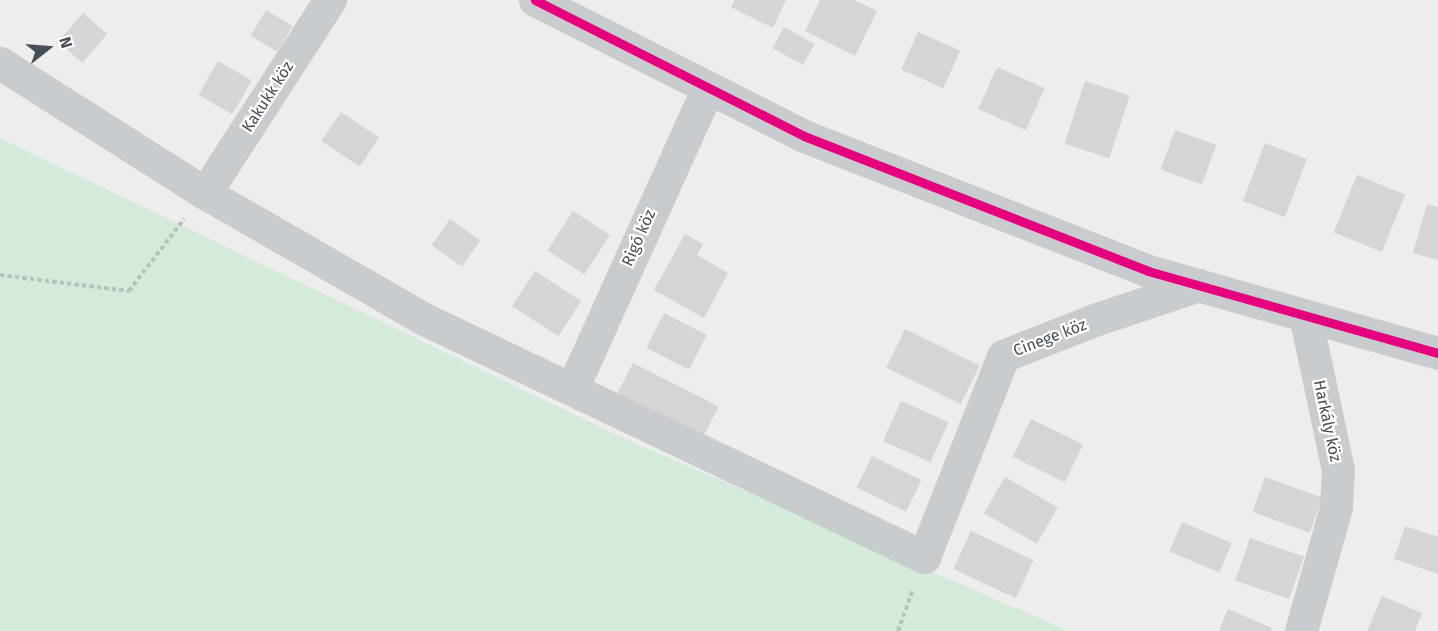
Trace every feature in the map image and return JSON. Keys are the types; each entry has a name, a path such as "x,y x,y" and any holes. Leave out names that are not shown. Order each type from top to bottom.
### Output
{"street":[{"name":"Kakukk köz","path":"205,193 330,0"},
{"path":"534,0 804,136 1148,271 1438,353"},
{"path":"0,63 205,193 424,319 924,557"},
{"name":"Rigó köz","path":"572,389 708,88"},
{"name":"Cinege köz","path":"924,557 1003,356 1097,319 1199,285"},
{"name":"Harkály köz","path":"1301,631 1336,507 1338,470 1305,315"}],"path":[{"path":"0,275 129,291 205,193"},
{"path":"898,631 924,557"}],"green space":[{"path":"0,138 625,439 1069,631 0,631"}],"building":[{"path":"735,0 786,0 773,28 731,7"},
{"path":"820,0 854,0 877,11 855,56 805,31"},
{"path":"266,10 293,26 277,52 251,36"},
{"path":"83,13 107,34 82,63 58,42"},
{"path":"784,27 815,44 803,65 772,48"},
{"path":"918,32 960,51 943,88 901,69"},
{"path":"218,61 252,80 232,114 198,95"},
{"path":"997,67 1045,88 1026,130 978,109"},
{"path":"1085,81 1130,96 1109,158 1065,144"},
{"path":"341,112 379,138 360,167 321,141"},
{"path":"1175,130 1216,145 1202,185 1161,169"},
{"path":"1265,143 1307,159 1285,217 1243,201"},
{"path":"1357,175 1405,194 1382,252 1334,232"},
{"path":"1427,204 1438,207 1438,260 1413,253"},
{"path":"573,211 610,235 584,274 547,250"},
{"path":"450,219 480,240 462,266 432,245"},
{"path":"685,234 703,244 697,255 728,273 704,318 654,290"},
{"path":"535,271 581,301 558,336 512,306"},
{"path":"664,313 707,335 689,370 646,348"},
{"path":"905,329 980,365 961,404 886,368"},
{"path":"633,363 719,407 703,438 617,394"},
{"path":"901,401 949,422 931,462 883,441"},
{"path":"1031,419 1083,444 1065,482 1013,457"},
{"path":"872,456 921,480 906,512 857,487"},
{"path":"1005,477 1058,508 1037,544 984,513"},
{"path":"1265,477 1322,498 1310,533 1252,512"},
{"path":"1182,522 1232,543 1219,573 1169,551"},
{"path":"1405,526 1438,537 1438,574 1394,559"},
{"path":"971,531 1034,560 1016,598 953,569"},
{"path":"1250,538 1304,557 1289,599 1235,581"},
{"path":"1382,596 1422,613 1415,631 1367,631"},
{"path":"1228,609 1272,628 1271,631 1219,631"}],"transit line":[{"path":"535,0 804,136 1148,271 1438,353"}]}
